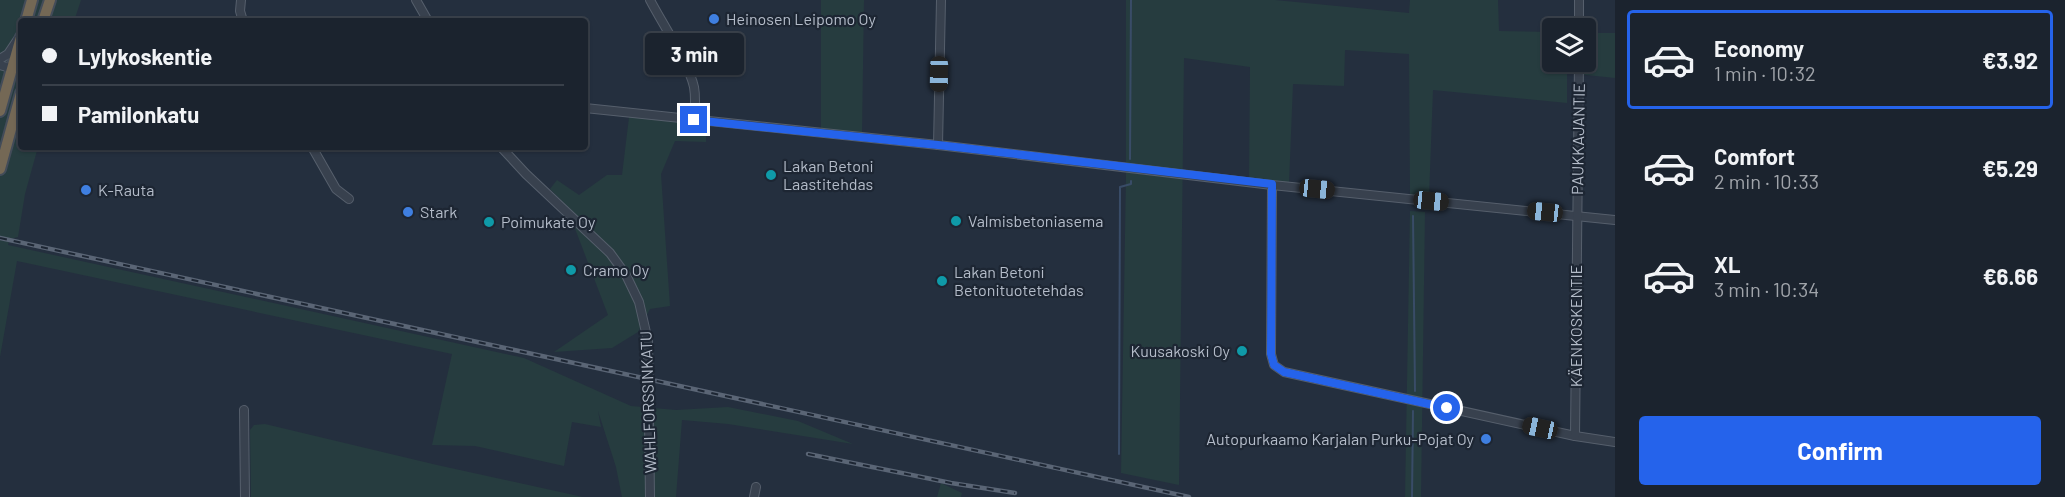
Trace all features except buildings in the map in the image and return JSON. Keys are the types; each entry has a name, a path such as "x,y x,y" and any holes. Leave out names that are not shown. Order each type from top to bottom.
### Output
{"highway":[{"path":"27,18 32,0"},
{"path":"44,18 50,0"},
{"path":"0,111 7,84 16,70"},
{"path":"0,73 7,84"},
{"path":"0,169 18,104"}],"street":[{"path":"242,0 240,11 242,18"},
{"path":"416,0 426,18"},
{"path":"650,0 688,70 695,98 694,120"},
{"path":"938,145 941,0"},
{"path":"1579,0 1579,18"},
{"path":"0,58 8,54 18,40"},
{"path":"0,65 16,70"},
{"name":"PAUKKAJANTIE","path":"1577,216 1579,72"},
{"path":"588,108 1615,220"},
{"path":"314,150 336,189 349,199"},
{"name":"WAHLFORSSINKATU","path":"504,150 610,253 626,275 639,302 648,341 650,497"},
{"path":"1272,184 1271,354 1274,365 1284,372 1615,442"},
{"name":"KÄENKOSKENTIE","path":"1575,435 1577,216"},
{"path":"244,410 244,497"},
{"path":"754,497 756,488"}],"green space":[{"path":"0,0 81,0 75,18 18,18 18,150 37,150 25,194 18,237 10,239 0,237"},
{"path":"821,0 864,0 862,134 821,131"},
{"path":"1126,0 1275,0 1409,13 1410,0 1498,0 1499,31 1542,32 1542,72 1596,72 1596,33 1615,33 1615,78 1567,73 1567,103 1433,90 1429,197 1410,196 1409,54 1345,50 1344,86 1293,84 1289,184 1249,179 1250,67 1184,58 1179,485 1121,473 1126,176"},
{"path":"630,109 691,116 706,132 706,142 675,141 661,174 670,306 650,309 638,332 612,348 554,352 608,315 566,205 550,189 557,180 579,195 607,175 622,175"},
{"path":"1410,211 1425,212 1421,497 1405,497"},
{"path":"0,240 9,241 8,245 524,358 631,406 676,410 728,407 798,421 853,444 728,424 682,420 676,497 622,497 616,467 598,411 601,427 572,422 564,466 475,446 432,445 452,354 17,261 0,357"},
{"path":"265,424 583,497 251,497 250,430 254,425"},
{"path":"941,483 962,493 961,497 937,497"}],"waterway":[{"path":"1130,159 1131,0"},
{"path":"1119,454 1120,187 1131,184 1131,181"},
{"path":"1413,216 1415,391"},
{"path":"1412,497 1413,411"}],"railway":[{"path":"0,238 1189,497"},
{"path":"808,454 951,483 1015,493"}],"place":[{"name":"Heinosen Leipomo Oy","path":"714,19"},
{"name":"Lakan Betoni Laastitehdas","path":"771,175"},
{"name":"K-Rauta","path":"86,190"},
{"name":"Stark","path":"408,212"},
{"name":"Valmisbetoniasema","path":"956,221"},
{"name":"Poimukate Oy","path":"489,222"},
{"name":"Cramo Oy","path":"571,270"},
{"name":"Lakan Betoni Betonituotetehdas","path":"942,281"},
{"name":"Kuusakoski Oy","path":"1242,351"},
{"name":"Autopurkaamo Karjalan Purku-Pojat Oy","path":"1486,439"}],"route":[{"path":"694,120 938,145 1272,184 1271,354 1274,365 1284,372 1447,408"}]}
